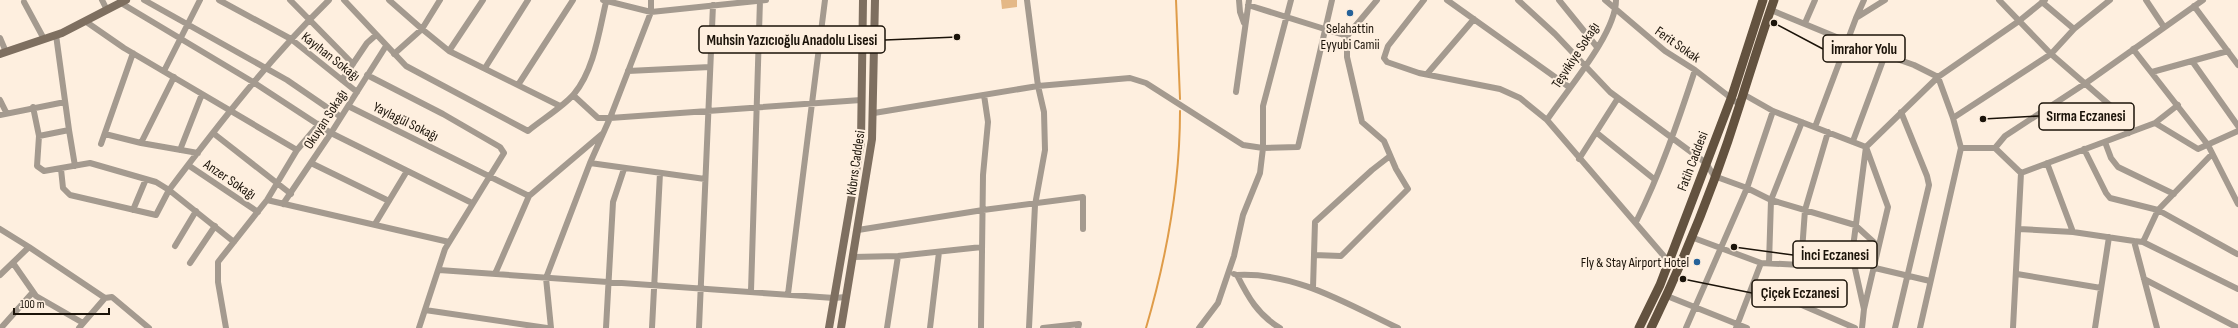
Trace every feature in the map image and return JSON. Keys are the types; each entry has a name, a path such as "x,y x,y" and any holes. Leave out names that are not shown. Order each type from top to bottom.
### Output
{"main road":[{"path":"829,328 860,151 863,0"},
{"name":"Kıbrıs Caddesi","path":"841,328 871,155 874,113 874,0"},
{"name":"Fatih Caddesi","path":"1639,328 1669,262 1732,96 1763,0"},
{"path":"1651,328 1667,296 1714,176 1740,104 1774,0"},
{"path":"3,53 56,35 124,1"},
{"path":"1746,50 1756,53"}],"street":[{"path":"102,0 107,10"},
{"path":"144,0 266,69 341,117"},
{"path":"164,71 200,0"},
{"name":"Kayıhan Sokağı","path":"219,0 291,39 357,92"},
{"path":"290,0 353,64"},
{"path":"61,169 63,188 70,195 156,215 169,190 253,82 291,39 329,0"},
{"path":"344,0 406,66 528,130 573,96 583,81 592,58 605,1 651,12 766,0"},
{"path":"389,0 422,30 449,51 560,106"},
{"path":"394,54 422,30 440,0"},
{"path":"449,51 483,0"},
{"path":"485,68 528,0"},
{"path":"518,85 573,0"},
{"path":"552,328 546,278 590,163 610,118 651,12 651,0"},
{"path":"751,291 758,108 760,0"},
{"path":"788,294 825,0"},
{"path":"1027,0 1038,86 1044,112 1045,150 1035,205 1028,328"},
{"path":"1239,0 1240,12 1244,25"},
{"path":"1199,328 1218,303 1229,271 1243,215 1260,173 1263,148 1263,106 1291,0"},
{"path":"874,113 1038,86 1130,78 1146,83 1243,145 1263,148 1298,147 1332,0"},
{"path":"1314,255 1341,256 1408,189 1390,156 1384,141 1362,122 1347,56 1347,36 1377,0"},
{"path":"1424,0 1388,46 1384,58 1387,62 1427,74 1500,89 1520,98 1547,120 1669,262"},
{"path":"1447,0 1569,87"},
{"path":"1518,0 1618,98 1706,164 1714,176 1747,188 1771,200 1855,225 1878,246"},
{"path":"1560,0 1597,47"},
{"name":"Ferit Sokak","path":"1605,0 1665,52 1695,70 1732,96 1740,104"},
{"name":"Teşvikiye Sokağı","path":"1547,120 1569,87 1585,67 1597,47 1616,11 1616,0"},
{"path":"1804,22 1815,0"},
{"path":"1815,127 1846,41 1864,0"},
{"path":"1856,18 1885,0"},
{"path":"1999,0 2051,54 2112,107 2129,133"},
{"path":"1953,118 2051,54 2074,29 2110,0"},
{"path":"2146,0 2164,27"},
{"path":"1995,148 2005,136 2086,83 2202,0"},
{"path":"124,1 180,40 253,82 331,133 472,203"},
{"path":"1864,308 1852,255 1866,147 1938,77 2019,21 2043,1 2074,29"},
{"path":"24,2 44,39"},
{"path":"1236,92 1244,25 1249,2 1286,17 1326,28 1347,36"},
{"path":"699,328 702,287 705,179 713,5"},
{"path":"2194,6 2238,65"},
{"path":"1771,10 1804,22 1846,41 1914,65 1938,77 1953,118 1961,148 1920,328"},
{"path":"1427,74 1474,19"},
{"path":"85,21 133,53 231,110 262,132 296,150"},
{"path":"56,35 75,166"},
{"path":"342,80 376,35"},
{"path":"0,38 3,53"},
{"name":"Okuyan Sokağı","path":"283,204 331,133 386,46"},
{"path":"2133,49 2208,145 2238,204"},
{"path":"2152,72 2228,51"},
{"path":"102,144 133,53"},
{"path":"1853,141 1885,55"},
{"path":"2192,61 2238,126"},
{"path":"628,71 710,67"},
{"path":"1636,222 1649,196 1654,179 1672,139 1695,70"},
{"path":"367,75 443,114 500,147 504,153 489,175 445,249 440,270 419,328"},
{"path":"141,143 174,77"},
{"path":"180,150 202,94"},
{"path":"1743,94 1773,111 1866,147 1888,204 1878,246 1875,268 1864,308 1862,328"},
{"path":"981,328 983,175 988,122 984,95"},
{"path":"573,96 598,118 758,108 811,104 828,101 861,100"},
{"path":"1579,159 1618,98"},
{"path":"0,100 3,113 65,102"},
{"path":"2021,173 2156,123 2178,105"},
{"name":"Yaylagül Sokağı","path":"348,106 529,196"},
{"path":"33,107 39,136 37,166 44,171 90,163 156,182 169,190 234,242"},
{"path":"1686,328 1747,188 1773,111"},
{"path":"1895,328 1909,275 1928,181 1901,112"},
{"path":"1769,263 1771,200 1802,122"},
{"path":"2156,123 2198,149 2238,131"},
{"path":"226,328 218,282 218,262 267,200 296,150 319,124"},
{"path":"39,136 69,130"},
{"path":"1597,132 1654,179"},
{"path":"1801,265 1805,210 1828,132"},
{"path":"213,133 291,194"},
{"path":"495,274 529,196 603,133"},
{"path":"105,134 141,143 198,153"},
{"path":"2105,142 2111,158 2118,167 2174,194"},
{"path":"1961,148 1995,148 2021,173 2017,274 2013,328"},
{"path":"2084,149 2110,198 2158,210 2238,254"},
{"path":"2143,242 2158,210 2212,154"},
{"path":"1313,288 1315,222 1372,170 1390,156"},
{"path":"311,163 389,201"},
{"path":"590,163 624,169 705,179"},
{"path":"2046,163 2073,232"},
{"name":"Anzer Sokağı","path":"188,165 258,212"},
{"path":"606,328 613,202 624,169"},
{"path":"375,224 407,172"},
{"path":"652,328 660,173"},
{"path":"132,210 146,179"},
{"path":"858,230 983,210 1035,205 1083,197 1083,229"},
{"path":"267,200 449,242"},
{"path":"175,246 196,211"},
{"path":"190,263 215,226"},
{"path":"0,229 105,298"},
{"path":"2019,229 2073,232 2143,242 2238,289"},
{"path":"1691,237 1761,263 1801,265 1852,255 1878,246"},
{"path":"2095,328 2110,237"},
{"path":"2134,241 2157,328"},
{"path":"0,275 29,247"},
{"path":"853,257 898,256 982,247"},
{"path":"930,328 939,252"},
{"path":"887,328 898,256"},
{"path":"13,263 33,292 84,323"},
{"path":"1737,326 1761,263"},
{"path":"1875,268 1930,281"},
{"path":"440,270 702,287 834,298 846,297"},
{"path":"1229,271 1237,275 1255,274 1274,277 1313,288 1398,328"},
{"path":"2017,274 2101,288"},
{"path":"1237,275 1256,308 1266,319 1280,328"},
{"path":"2144,279 2238,328"},
{"path":"1753,284 1855,328"},
{"path":"1,328 33,292"},
{"path":"1667,296 1737,326 1747,328"},
{"path":"79,328 105,298 112,297 149,328"},
{"path":"425,310 547,328"},
{"path":"1043,328 1079,324 1078,328"}],"shaded area":[{"path":"1001,0 1017,0 1017,7 1002,9"}],"waterway":[{"path":"1176,0 1180,99"},
{"path":"1146,328 1160,274 1171,221 1178,166 1180,111"}],"place":[{"name":"Selahattin Eyyubi Camii","path":"1350,13"},
{"name":"İmrahor Yolu","path":"1774,23"},
{"name":"Muhsin Yazıcıoğlu Anadolu Lisesi","path":"957,37"},
{"name":"Sırma Eczanesi","path":"1983,119"},
{"name":"İnci Eczanesi","path":"1734,247"},
{"name":"Fly & Stay Airport Hotel","path":"1697,262"},
{"name":"Çiçek Eczanesi","path":"1683,279"}]}
